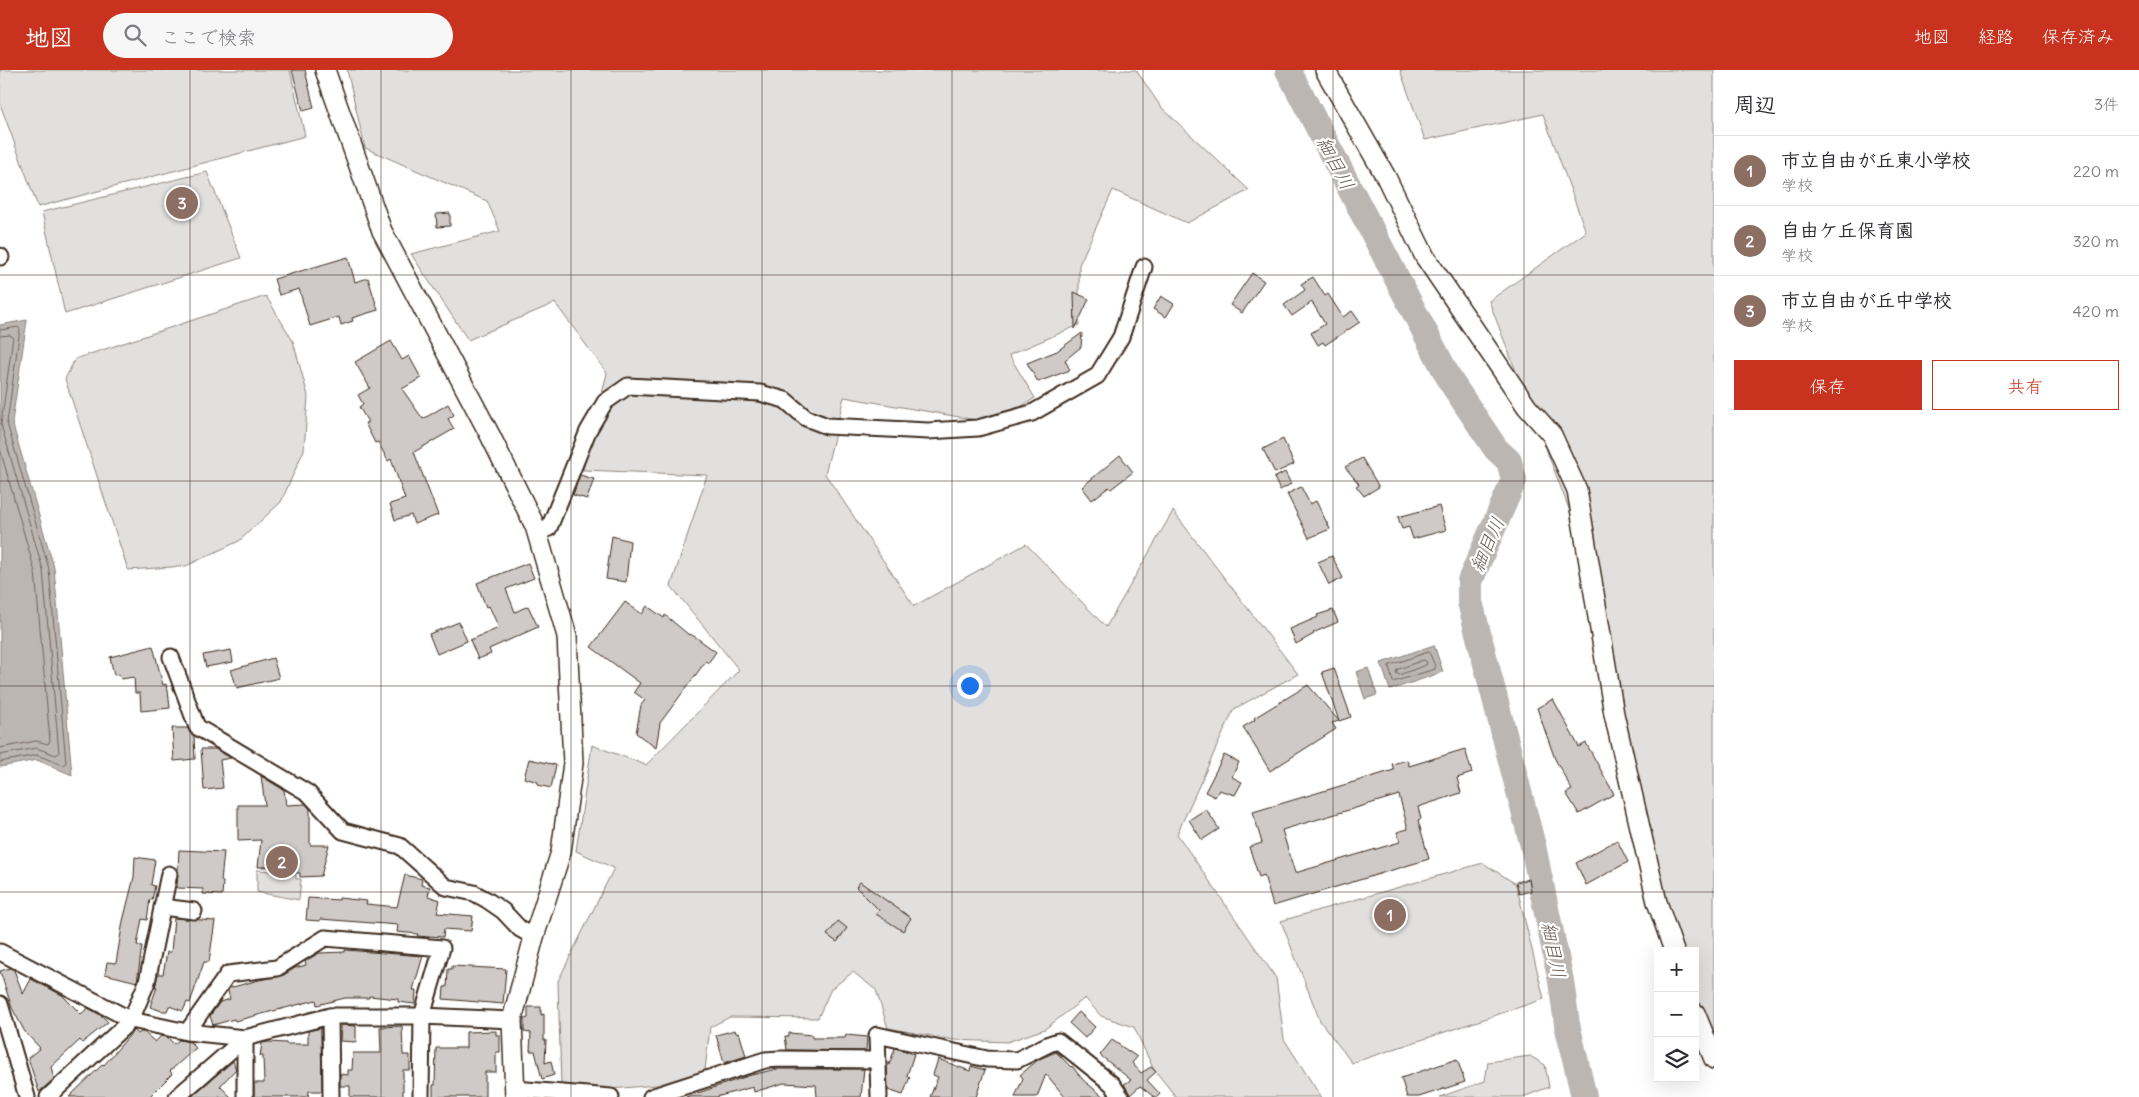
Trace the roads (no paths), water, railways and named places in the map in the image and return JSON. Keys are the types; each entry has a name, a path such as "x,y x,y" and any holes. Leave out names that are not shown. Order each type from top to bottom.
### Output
{"street":[{"path":"325,70 382,231 490,436 537,533 567,636 573,763 561,852 534,937 512,1020 515,1093 611,1097"},
{"path":"1324,70 1386,177 1425,257 1527,407 1552,435 1577,490 1614,714 1657,902 1673,947"},
{"path":"537,533 549,528 588,431 605,402 628,386 760,393 785,400 806,418 827,426 928,431 978,428 1032,413 1097,376 1121,337 1144,267"},
{"path":"171,657 197,727 308,793 343,831 400,846 446,887 474,894 488,900 503,911 520,929 534,937"},
{"path":"48,1097 131,1020 147,982 169,874"},
{"path":"162,907 194,912"},
{"path":"187,1032 228,974 277,968 325,938 442,948 422,1016 421,1097"},
{"path":"0,952 131,1020 187,1032 245,1038 330,1016 422,1016 512,1020"},
{"path":"0,1004 27,1097"},
{"path":"330,1016 330,1097"},
{"path":"1699,1023 1714,1059"},
{"path":"879,1097 877,1036 987,1059 1018,1060 1058,1041 1112,1084 1121,1097"},
{"path":"177,1097 245,1038"},
{"path":"245,1038 245,1097"},
{"path":"651,1097 765,1060 877,1060"}],"water":[{"path":"27,320 12,422 54,568 72,775 37,760 0,767 0,325"},
{"path":"1434,645 1443,672 1390,690 1381,663"},
{"path":"1368,668 1377,695 1365,699 1356,672"}],"waterway":[{"name":"細目川","path":"1288,70 1451,382 1496,449 1509,461 1514,480 1470,581 1470,602 1533,846 1561,981 1567,1024 1584,1097"}],"place":[{"name":"市立自由が丘中学校","path":"182,203"},
{"name":"自由ケ丘保育園","path":"282,862"},
{"name":"市立自由が丘東小学校","path":"1390,915"}]}
